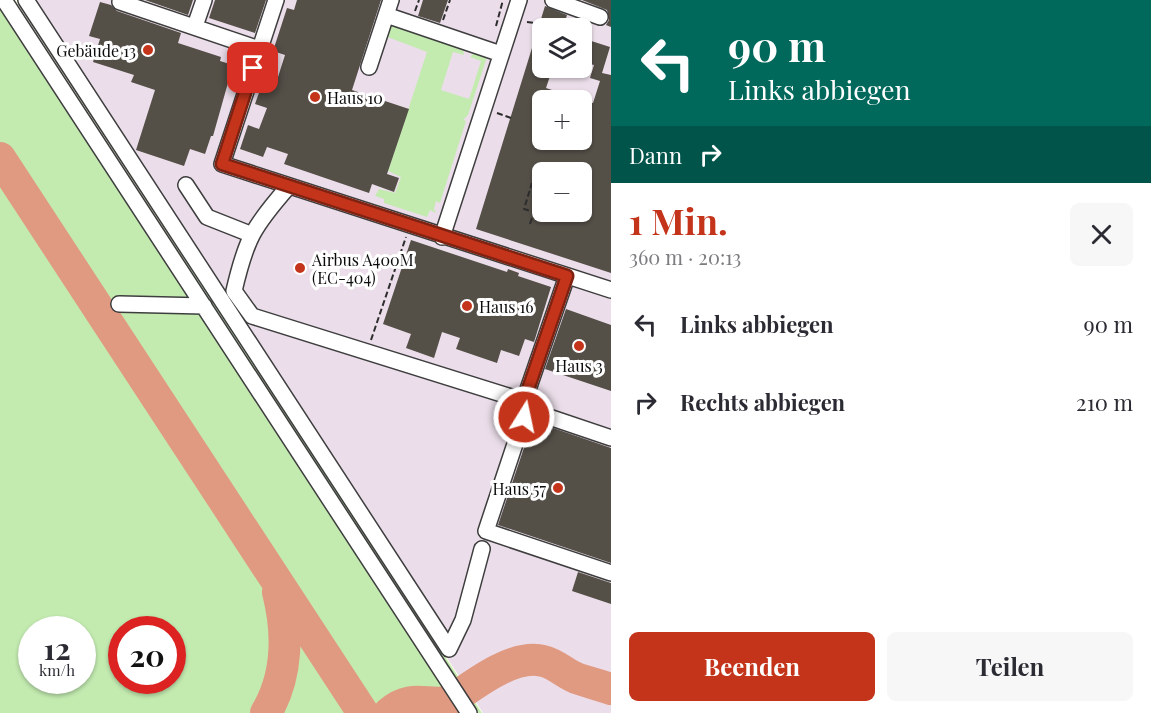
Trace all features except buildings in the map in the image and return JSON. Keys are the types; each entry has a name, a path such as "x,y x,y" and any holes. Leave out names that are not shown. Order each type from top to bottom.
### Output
{"lane":[{"path":"4,0 469,713"},
{"path":"26,0 448,649 463,620 482,549"},
{"path":"195,26 204,0"},
{"path":"276,0 222,164 611,290"},
{"path":"369,66 392,0"},
{"path":"442,237 496,52 519,0"},
{"path":"553,0 600,17"},
{"path":"120,2 259,49"},
{"path":"386,15 439,33 468,49 496,52"},
{"path":"186,185 207,217 250,234"},
{"path":"288,187 250,234 234,291 252,316 524,401 549,417 611,438"},
{"path":"567,276 524,401 524,417 486,531 611,573"},
{"path":"119,304 204,306"}],"path":[{"path":"439,33 450,0"},
{"path":"496,52 503,0"},
{"path":"497,113 511,118"},
{"path":"532,183 525,209 532,211"},
{"path":"530,224 532,218"},
{"path":"366,353 410,226"}],"shaded area":[{"path":"18,0 611,0 611,713 483,713"}],"green space":[{"path":"0,0 14,0 482,713 0,713"},
{"path":"391,24 462,45 464,55 453,52 441,90 469,99 481,61 470,57 477,50 487,57 468,115 463,120 466,121 440,203 436,201 434,209 436,213 430,210 427,217 384,203 384,199 375,196 379,189 395,193 401,177 388,171 427,52 385,36"}],"taxiway":[{"path":"0,158 363,713"},
{"path":"266,713 279,684 284,654 283,623 278,592"},
{"path":"433,713 486,677 515,663 530,660 548,662 576,678 611,689"},
{"path":"389,713 406,703 452,701"}],"place":[{"name":"Gebäude 13","path":"148,50"},
{"name":"Haus 10","path":"315,97"},
{"name":"Airbus A400M (EC-404)","path":"300,268"},
{"name":"Haus 16","path":"467,306"},
{"name":"Haus 3","path":"579,346"},
{"name":"Haus 57","path":"558,488"}],"route":[{"path":"253,68 222,164 567,276 524,401 524,417"}]}
